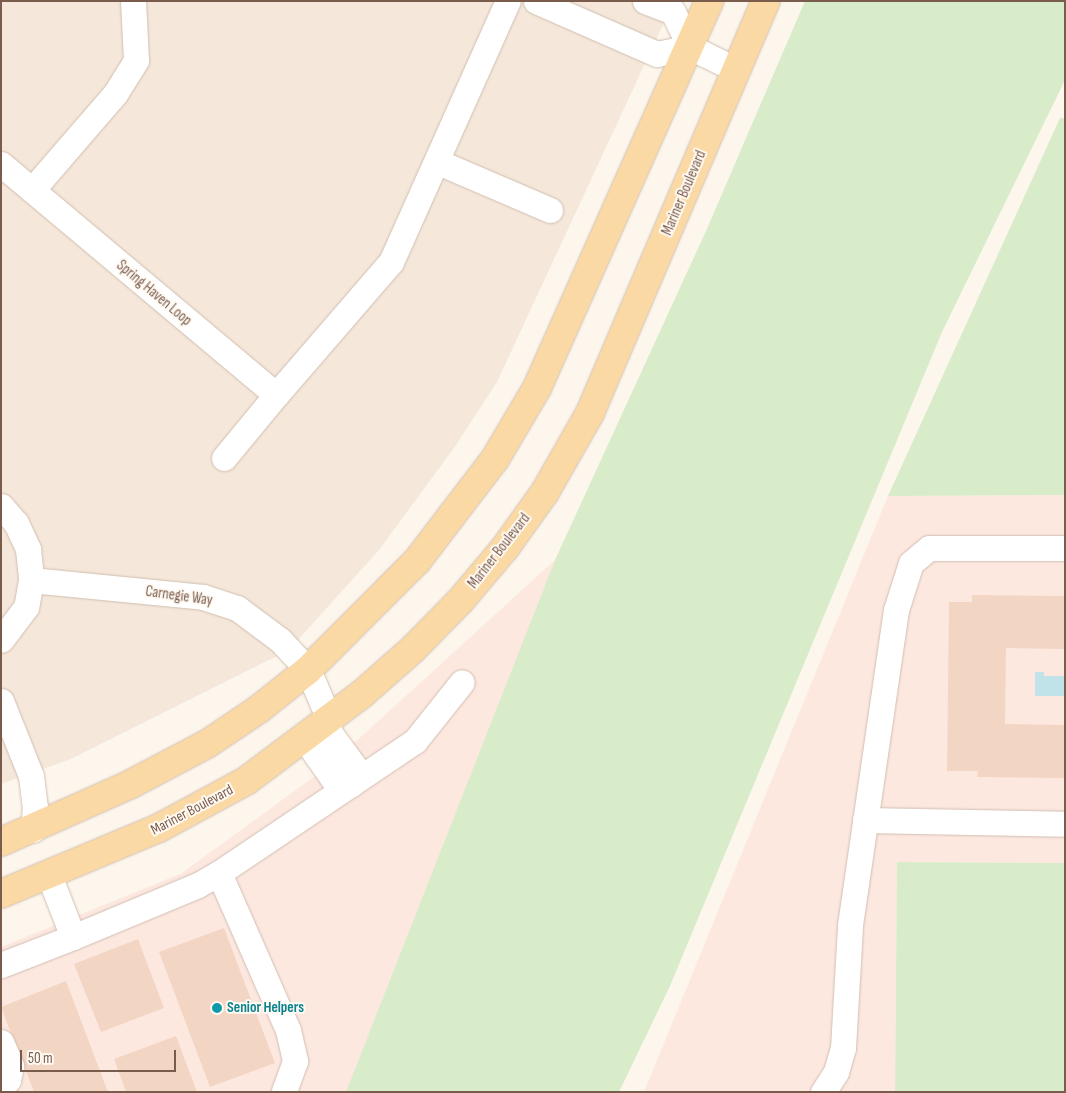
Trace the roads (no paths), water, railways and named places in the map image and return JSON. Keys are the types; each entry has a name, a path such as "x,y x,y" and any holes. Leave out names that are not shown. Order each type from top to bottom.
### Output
{"main road":[{"path":"1,842 33,830 131,784 207,744 259,709 308,670 417,561 495,460 537,388 709,1"},
{"name":"Mariner Boulevard","path":"1,894 168,824 246,781 320,728 414,649 461,600 505,548 545,492 590,413 766,1"}],"street":[{"path":"32,190 115,94 136,60 133,1"},
{"path":"224,458 391,262 438,162 508,1"},
{"path":"536,1 657,54 690,47"},
{"path":"645,1 673,12 690,47 737,70"},
{"path":"438,162 550,210"},
{"name":"Spring Haven Loop","path":"1,164 276,395"},
{"path":"1,506 16,523 28,549 31,580 26,607 1,640"},
{"path":"823,1092 836,1072 843,1048 850,925 896,610 911,563 929,548 1065,548"},
{"name":"Carnegie Way","path":"31,580 204,597 237,608 280,640 308,670 320,728 334,779 350,784"},
{"path":"1,965 198,885 219,873 415,741 462,682"},
{"path":"1,702 31,776 35,807 33,830"},
{"path":"865,820 1065,824"},
{"path":"219,873 288,1030 295,1061 284,1092"},
{"path":"49,875 73,937"},
{"path":"1,1042 10,1066 7,1082"}],"water":[{"path":"1035,672 1044,672 1044,676 1065,676 1065,696 1035,696"}],"place":[{"name":"Senior Helpers","path":"217,1008"}]}
